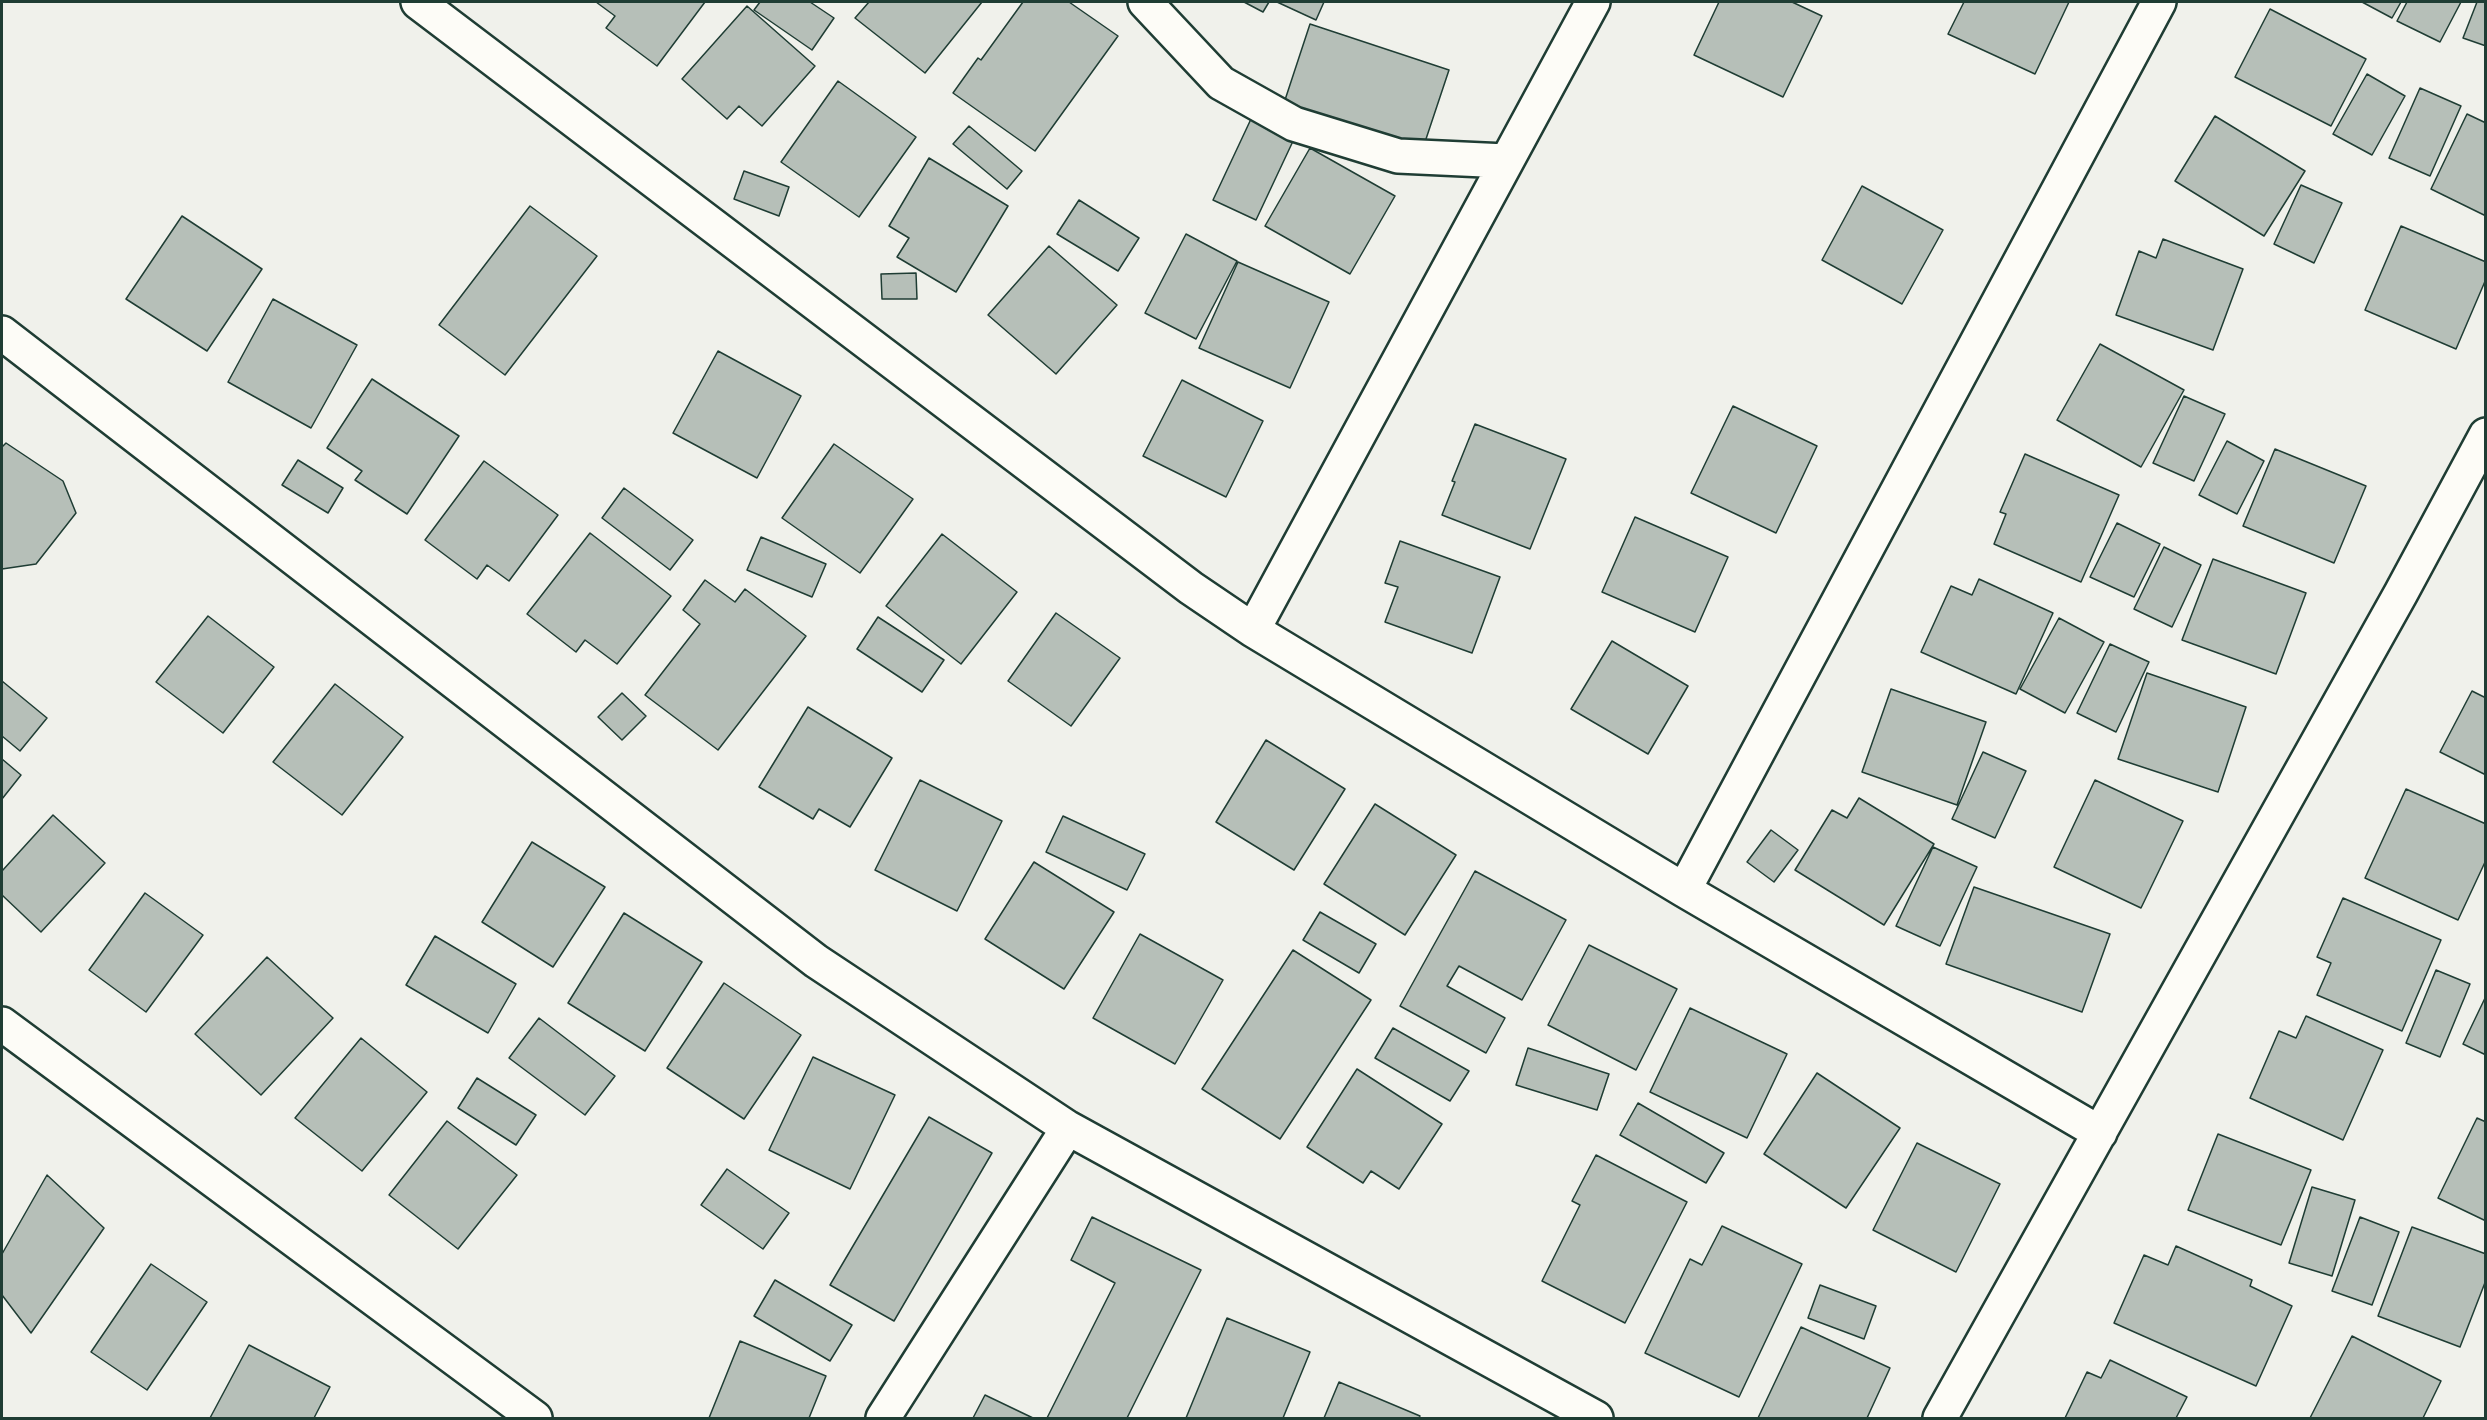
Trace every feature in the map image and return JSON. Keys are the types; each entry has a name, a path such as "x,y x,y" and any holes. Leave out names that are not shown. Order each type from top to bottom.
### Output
{"street":[{"path":"418,2 1191,588 1252,630 1684,890 2100,1132"},
{"path":"1145,2 1221,83 1294,124 1398,156 1506,161"},
{"path":"1252,630 1593,2"},
{"path":"1684,890 2159,2"},
{"path":"2,333 816,961 1068,1128 1596,1419"},
{"path":"1940,1419 2401,593 2486,435"},
{"path":"2,1024 535,1419"},
{"path":"883,1419 1068,1128"}],"building":[{"path":"596,2 705,2 657,66 606,28 615,16"},
{"path":"760,2 810,2 834,18 812,50 754,10"},
{"path":"869,2 982,2 925,73 855,18"},
{"path":"1023,2 1069,2 1118,36 1035,151 953,93 978,58 981,60"},
{"path":"1244,2 1269,2 1263,12"},
{"path":"1277,2 1324,2 1316,20"},
{"path":"1719,2 1792,2 1822,16 1783,97 1694,55"},
{"path":"1964,2 2069,2 2035,74 1948,34"},
{"path":"2362,2 2401,2 2392,18"},
{"path":"2407,2 2461,2 2440,42 2397,21"},
{"path":"2477,2 2486,2 2486,46 2463,38"},
{"path":"747,6 815,66 762,126 739,106 727,119 682,79"},
{"path":"2270,9 2366,59 2331,126 2235,77"},
{"path":"1310,24 1449,70 1422,151 1283,106"},
{"path":"2367,74 2405,96 2372,155 2333,134"},
{"path":"838,81 916,137 859,217 781,162"},
{"path":"2420,88 2461,106 2430,176 2389,158"},
{"path":"2467,114 2486,123 2486,216 2431,189"},
{"path":"2215,116 2305,171 2264,236 2175,181"},
{"path":"1251,119 1294,139 1256,220 1213,200"},
{"path":"969,126 1022,171 1007,189 953,144"},
{"path":"1310,148 1395,196 1350,274 1265,226"},
{"path":"929,158 1008,206 956,292 897,257 909,238 889,226"},
{"path":"744,171 789,187 779,216 734,199"},
{"path":"2301,185 2342,203 2314,263 2274,244"},
{"path":"1862,186 1943,230 1902,304 1822,260"},
{"path":"1079,200 1139,238 1118,271 1057,234"},
{"path":"530,206 597,256 505,375 439,325"},
{"path":"182,216 262,269 207,351 126,299"},
{"path":"2401,226 2486,262 2486,279 2456,349 2365,310"},
{"path":"1186,234 1237,261 1196,339 1145,313"},
{"path":"2163,239 2243,269 2213,350 2116,315 2139,251 2156,258"},
{"path":"1049,246 1117,305 1056,374 988,315"},
{"path":"1238,262 1329,302 1290,388 1199,348"},
{"path":"916,273 917,299 882,299 881,274"},
{"path":"273,299 357,345 311,428 228,382"},
{"path":"2100,344 2184,390 2141,467 2057,420"},
{"path":"718,351 801,396 757,478 673,433"},
{"path":"372,379 459,436 407,514 355,480 362,471 327,448"},
{"path":"1182,380 1263,421 1226,497 1143,456"},
{"path":"2184,396 2225,414 2194,481 2153,463"},
{"path":"1733,406 1817,446 1776,533 1691,493"},
{"path":"1475,424 1566,459 1530,549 1442,515 1455,482 1452,481"},
{"path":"2227,441 2264,461 2237,514 2199,495"},
{"path":"6,443 63,481 76,513 36,564 2,569 2,447"},
{"path":"834,444 913,499 860,573 782,518"},
{"path":"2275,449 2366,486 2334,563 2243,526"},
{"path":"2025,454 2119,495 2081,582 1994,544 2006,514 2000,512"},
{"path":"298,460 343,488 328,513 282,485"},
{"path":"484,461 558,515 509,581 487,565 477,579 425,540"},
{"path":"624,488 693,540 670,570 602,518"},
{"path":"1635,517 1728,557 1695,632 1602,592"},
{"path":"2117,523 2160,544 2134,597 2090,577"},
{"path":"590,533 671,596 617,664 585,640 576,652 527,614"},
{"path":"942,534 1017,592 961,664 886,606"},
{"path":"761,537 826,564 812,597 747,570"},
{"path":"1400,541 1500,577 1472,653 1385,622 1398,587 1385,583"},
{"path":"2164,547 2201,565 2172,627 2134,609"},
{"path":"2213,559 2306,593 2276,674 2182,640"},
{"path":"1979,579 2053,613 2016,694 1921,652 1951,586 1972,595"},
{"path":"705,580 735,602 745,589 806,636 718,750 645,695 700,624 683,610"},
{"path":"1056,613 1120,658 1071,726 1008,681"},
{"path":"208,616 274,667 223,733 156,682"},
{"path":"878,617 944,660 922,692 857,649"},
{"path":"2059,618 2104,642 2065,713 2020,689"},
{"path":"1612,641 1688,686 1648,754 1571,709"},
{"path":"2110,644 2149,662 2116,732 2077,713"},
{"path":"2147,673 2246,707 2218,792 2118,759"},
{"path":"2,681 47,718 20,751 2,736"},
{"path":"335,684 403,737 342,815 273,762"},
{"path":"1891,689 1986,722 1957,805 1862,772"},
{"path":"2472,691 2484,697 2486,694 2486,775 2440,752"},
{"path":"622,693 646,716 622,740 598,717"},
{"path":"808,707 892,758 850,827 819,809 813,819 759,787"},
{"path":"1266,740 1345,789 1294,870 1216,822"},
{"path":"1983,752 2026,771 1995,838 1952,819"},
{"path":"2,759 21,775 2,799"},
{"path":"920,780 1002,821 957,911 875,870"},
{"path":"2095,780 2183,821 2141,908 2054,867"},
{"path":"2406,789 2486,824 2486,860 2458,920 2365,878"},
{"path":"1859,798 1934,844 1884,925 1795,870 1832,810 1847,818"},
{"path":"1375,804 1456,855 1405,935 1324,884"},
{"path":"53,815 105,863 41,932 2,895 2,871"},
{"path":"1063,816 1145,854 1127,890 1046,852"},
{"path":"1771,830 1798,850 1774,882 1747,862"},
{"path":"532,842 605,887 553,967 482,922"},
{"path":"1933,847 1977,867 1940,946 1896,926"},
{"path":"1034,862 1114,912 1064,989 985,939"},
{"path":"1475,871 1566,920 1522,1000 1459,966 1447,986 1505,1018 1486,1053 1400,1006"},
{"path":"1974,887 2110,934 2082,1012 1946,964"},
{"path":"145,893 203,935 146,1012 89,970"},
{"path":"2343,898 2441,940 2402,1031 2317,995 2331,963 2317,957"},
{"path":"1320,912 1376,944 1359,973 1303,940"},
{"path":"624,913 702,962 645,1051 568,1003"},
{"path":"1140,934 1223,980 1175,1064 1093,1018"},
{"path":"435,936 516,984 488,1033 406,985"},
{"path":"1589,945 1677,989 1636,1070 1548,1025"},
{"path":"1293,950 1371,1000 1280,1139 1202,1089"},
{"path":"267,957 333,1018 261,1095 195,1034"},
{"path":"2436,970 2470,984 2440,1057 2406,1043"},
{"path":"724,983 801,1035 744,1119 667,1068"},
{"path":"2486,996 2486,1055 2463,1044"},
{"path":"1690,1008 1787,1054 1747,1138 1650,1092"},
{"path":"2306,1016 2383,1050 2343,1140 2250,1098 2279,1031 2296,1038"},
{"path":"539,1018 615,1076 585,1115 509,1058"},
{"path":"1393,1028 1469,1071 1450,1101 1375,1058"},
{"path":"361,1038 427,1092 362,1171 295,1118"},
{"path":"1528,1048 1609,1074 1597,1110 1516,1085"},
{"path":"813,1057 895,1095 850,1189 769,1150"},
{"path":"1357,1069 1442,1124 1399,1189 1371,1171 1363,1183 1307,1147"},
{"path":"1817,1073 1900,1128 1846,1208 1764,1154"},
{"path":"477,1078 536,1115 516,1145 458,1108"},
{"path":"1638,1103 1724,1153 1706,1183 1620,1135"},
{"path":"929,1117 992,1153 894,1321 830,1285"},
{"path":"2477,1118 2486,1122 2486,1221 2438,1198"},
{"path":"447,1121 517,1175 458,1249 389,1195"},
{"path":"2218,1134 2311,1170 2281,1245 2188,1210"},
{"path":"1917,1143 2000,1184 1956,1272 1873,1230"},
{"path":"1596,1155 1687,1202 1625,1323 1542,1281 1580,1205 1572,1201"},
{"path":"727,1169 789,1213 763,1249 701,1205"},
{"path":"47,1175 104,1228 31,1333 2,1295 2,1254"},
{"path":"2312,1187 2355,1200 2332,1276 2289,1263"},
{"path":"1092,1217 1201,1270 1127,1418 1047,1418 1115,1283 1071,1260"},
{"path":"2360,1217 2399,1232 2372,1305 2332,1291"},
{"path":"1722,1226 1802,1264 1739,1397 1645,1353 1690,1259 1702,1265"},
{"path":"2412,1227 2486,1254 2486,1280 2460,1347 2378,1316"},
{"path":"2176,1246 2252,1280 2250,1286 2292,1306 2256,1386 2114,1323 2144,1255 2168,1265"},
{"path":"151,1264 207,1302 147,1390 91,1352"},
{"path":"775,1280 852,1325 830,1361 754,1316"},
{"path":"1820,1285 1876,1306 1864,1339 1808,1318"},
{"path":"1227,1318 1310,1352 1283,1418 1186,1418"},
{"path":"1801,1327 1890,1368 1867,1418 1758,1418"},
{"path":"2352,1336 2441,1381 2423,1418 2310,1418"},
{"path":"740,1341 826,1376 809,1418 709,1418"},
{"path":"249,1345 330,1387 314,1418 210,1418"},
{"path":"2110,1360 2187,1397 2176,1418 2065,1418 2087,1372 2101,1378"},
{"path":"1339,1382 1420,1416 1419,1418 1324,1418"},
{"path":"985,1395 1033,1418 973,1418"}]}
